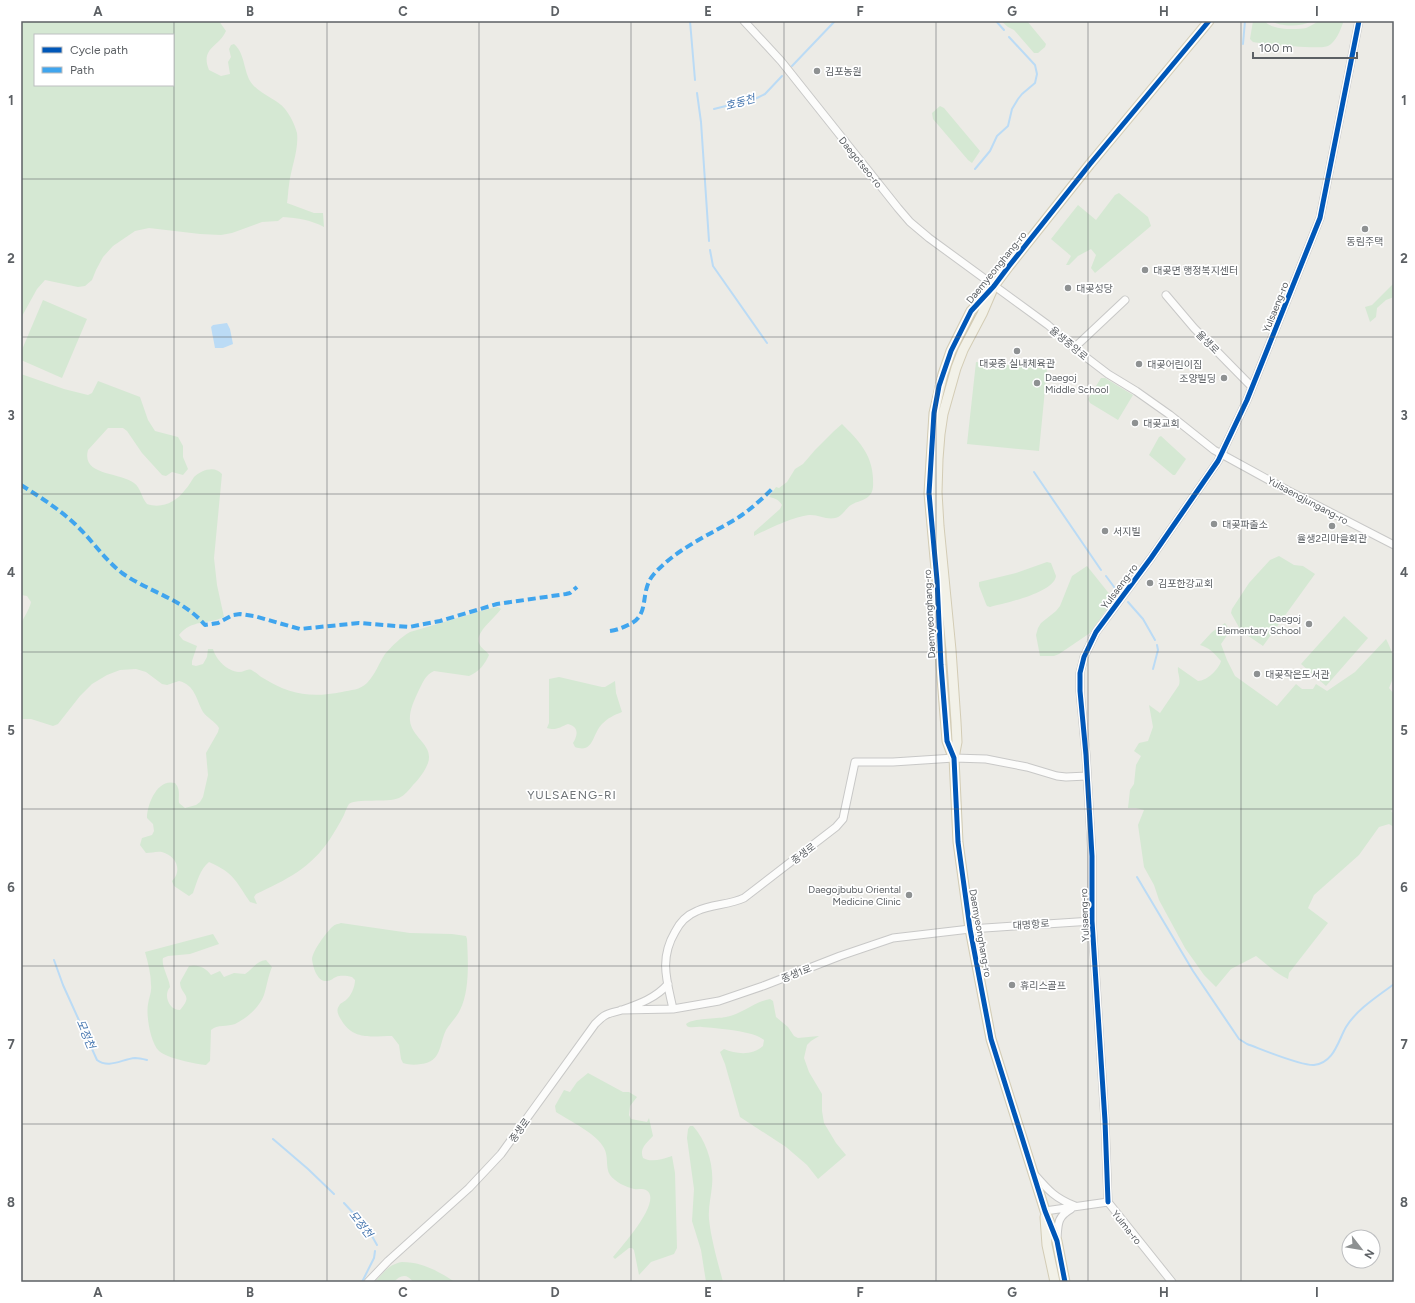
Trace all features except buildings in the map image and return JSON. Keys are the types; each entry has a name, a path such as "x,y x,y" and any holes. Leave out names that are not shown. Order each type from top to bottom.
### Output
{"main road":[{"name":"Daemyeonghang-ro","path":"1065,1282 1057,1241 1045,1211 991,1039 970,929 958,842 954,758 947,741 941,665 937,580 929,493 934,413 939,386 951,351 971,311 994,286 1090,164 1209,21"},
{"name":"Daemyeonghang-ro","path":"1045,1211 1047,1245 1055,1282"}],"street":[{"name":"Daegotseo-ro","path":"744,21 781,61 878,184 910,222 929,238 994,286"},
{"name":"Yulsaeng-ro","path":"1108,1202 1105,1121 1092,921 1092,856 1080,673 1084,657 1096,632 1151,558 1222,454 1252,387 1320,218 1359,21"},
{"name":"율생중앙로","path":"994,286 1048,325 1074,348 1108,374 1136,391 1222,454"},
{"name":"율생로","path":"1166,295 1194,328 1252,387"},
{"path":"1074,348 1125,300"},
{"name":"Yulsaengjungang-ro","path":"1222,454 1288,490 1394,544"},
{"path":"954,758 999,761 1066,777 1087,776"},
{"name":"종생로","path":"673,1009 665,964 669,942 679,925 688,915 698,910 736,902 744,898 836,827 843,819 855,762 893,762 954,758"},
{"name":"대명항로","path":"970,929 1092,921"},
{"name":"종생1로","path":"621,1010 673,1009 719,1001 893,938 970,929"},
{"name":"종생로","path":"368,1282 388,1261 469,1188 501,1154 595,1024 604,1016 652,998 661,992 668,984"},
{"path":"1034,1174 1048,1191 1058,1199 1077,1207"},
{"name":"Yulma-ro","path":"1045,1211 1108,1202 1172,1282"},
{"path":"1057,1241 1061,1216 1077,1207"}],"green space":[{"path":"21,21 219,21 226,31 209,52 207,63 209,70 221,76 230,74 228,62 231,57 229,49 231,45 234,44 241,53 253,85 287,111 295,127 297,139 287,203 314,213 323,213 324,227 304,220 283,217 278,221 262,222 232,233 221,235 149,228 135,231 113,246 103,257 92,280 85,286 78,287 45,280 37,289 21,318"},
{"path":"1001,21 1027,21 1046,44 1045,47 1038,53 1034,53 1014,30"},
{"path":"1253,21 1265,21 1268,24 1278,28 1290,29 1306,28 1320,21 1342,21 1343,23 1337,36 1328,46 1304,47 1253,42 1250,39"},
{"path":"1271,21 1312,21 1291,26"},
{"path":"940,106 944,108 980,151 972,163 933,119 932,113"},
{"path":"1119,193 1148,217 1151,226 1095,273 1091,268 1096,255 1091,249 1078,256 1069,265 1066,265 1071,256 1051,239 1078,205 1096,220 1115,195"},
{"path":"1394,283 1394,297 1386,300 1377,308 1376,317 1370,322 1365,307 1372,305"},
{"path":"43,300 87,319 62,378 21,360 21,352"},
{"path":"976,362 1047,369 1039,451 967,444"},
{"path":"21,374 64,389 88,395 92,393 98,381 140,397 148,420 155,431 178,437 183,446 183,457 188,469 183,475 172,472 166,476 162,475 142,453 127,431 123,428 108,428 88,450 87,458 90,465 96,469 128,479 134,483 138,487 147,504 158,506 173,501 188,487 194,477 200,472 212,469 219,471 222,474 214,558 217,585 224,617 194,624 179,635 183,640 197,646 192,665 196,666 203,664 207,657 208,649 213,649 219,661 230,670 239,672 251,670 273,684 301,694 331,694 352,690 367,683 375,673 385,654 403,636 410,632 488,609 498,607 501,609 480,634 479,643 489,655 484,665 479,670 469,676 434,671 426,677 421,686 412,706 410,721 414,732 428,751 428,763 424,772 407,792 399,798 358,801 349,804 330,839 315,858 288,878 256,894 254,897 257,904 250,902 229,874 209,862 201,872 193,893 189,896 174,886 172,881 177,872 177,868 174,860 162,852 146,853 140,845 142,838 152,835 154,831 153,824 147,818 147,813 151,800 158,788 169,783 175,783 179,790 179,803 185,808 196,805 203,797 208,775 206,753 219,728 203,712 192,689 189,686 179,681 167,685 162,684 146,672 136,669 120,670 107,675 92,684 80,696 58,724 53,726 31,719 21,719 21,624 31,602 27,596 21,595"},
{"path":"1101,378 1105,378 1133,395 1118,420 1090,403 1088,399"},
{"path":"842,424 859,442 870,462 873,485 870,495 866,499 851,505 842,515 837,517 829,518 811,515 798,517 754,536 754,532 780,509 782,505 777,500 769,497 776,487 779,488 787,482 795,469 803,464"},
{"path":"1161,436 1186,459 1175,475 1173,475 1149,455"},
{"path":"1279,556 1294,565 1303,566 1315,574 1263,646 1241,631 1231,613 1232,609 1249,583 1270,560"},
{"path":"1047,562 1051,563 1056,576 1053,582 1047,587 1017,600 990,607 987,606 979,586 979,582 1016,573"},
{"path":"1087,566 1113,600 1090,633 1059,654 1054,656 1040,656 1036,635 1038,628 1041,623 1060,606 1072,576"},
{"path":"1344,616 1368,638 1326,686 1301,664"},
{"path":"1225,623 1230,631 1221,644 1235,676 1277,706 1296,684 1302,689 1313,689 1316,684 1327,691 1355,672 1386,639 1392,652 1394,663 1394,675 1389,688 1394,694 1394,809 1391,811 1394,814 1394,827 1389,824 1379,827 1359,855 1314,895 1308,908 1328,923 1289,973 1288,979 1276,972 1256,956 1231,969 1216,987 1204,975 1185,948 1159,900 1154,885 1144,867 1138,825 1144,810 1128,808 1130,790 1134,784 1136,765 1141,756 1134,751 1139,743 1148,741 1153,727 1149,705 1160,713 1179,685 1180,680 1178,667 1198,681 1209,677 1215,671 1221,661 1209,649 1200,645 1212,632"},
{"path":"559,677 602,687 605,687 615,681 616,693 622,712 611,717 602,724 592,742 586,748 575,747 573,743 577,734 576,729 572,725 568,724 555,729 547,728 549,723 549,679"},
{"path":"341,923 410,933 452,934 466,936 468,975 463,1002 459,1013 446,1030 439,1052 433,1060 428,1063 419,1064 403,1063 399,1045 392,1036 363,1036 356,1034 345,1025 340,1018 338,1008 340,1004 351,994 355,980 352,977 342,976 324,981 318,977 313,966 312,959 317,947 326,933 336,924"},
{"path":"213,934 219,944 190,954 168,956 163,958 163,965 170,987 167,998 168,1002 173,1008 180,1010 186,1001 186,995 182,990 180,983 189,966 202,967 211,975 220,971 224,977 234,973 245,974 257,964 266,960 272,967 262,1000 252,1012 235,1024 219,1026 211,1030 210,1061 206,1065 168,1056 159,1051 156,1047 151,1035 148,1021 148,1001 151,988 150,973 145,952"},
{"path":"770,999 773,1001 776,1017 788,1027 794,1036 798,1038 819,1036 807,1045 804,1058 809,1072 822,1094 824,1123 836,1143 846,1155 818,1179 807,1165 786,1147 740,1117 725,1064 720,1052 724,1049 739,1053 749,1053 763,1046 764,1040 744,1032 716,1028 690,1027 686,1024 705,1019 722,1018 743,1011"},
{"path":"588,1073 623,1092 629,1092 637,1097 630,1106 629,1115 631,1119 647,1122 649,1118 653,1136 643,1148 643,1158 653,1160 672,1156 675,1173 677,1248 674,1254 651,1262 639,1275 634,1250 632,1248 629,1248 615,1259 613,1257 632,1234 646,1213 650,1203 650,1195 646,1190 631,1188 615,1180 610,1175 605,1151 601,1143 589,1133 556,1112 555,1106 564,1090 570,1092 577,1082"},
{"path":"690,1126 693,1126 698,1132 706,1146 711,1162 712,1186 709,1219 713,1243 723,1282 706,1282 701,1250 692,1221 694,1189 687,1138 688,1129"},
{"path":"402,1262 423,1265 455,1282 413,1282 408,1277 404,1276 394,1282 375,1282 390,1267"}],"water":[{"path":"227,323 230,329 233,344 223,348 215,348 211,327 213,325"}],"waterway":[{"path":"690,21 695,80"},
{"name":"호동천","path":"792,66 835,21"},
{"path":"996,21 1004,30"},
{"path":"1243,44 1245,21"},
{"path":"975,169 990,151 997,136 1008,126 1012,109 1018,99 1035,83 1037,74 1035,65 1009,37"},
{"name":"호동천","path":"714,109 757,98 765,94 782,76"},
{"path":"697,93 701,122 709,241"},
{"path":"710,250 713,266 767,343"},
{"path":"1034,472 1101,570"},
{"path":"1106,576 1117,591"},
{"path":"1128,602 1143,619 1155,640"},
{"path":"1153,669 1158,650 1157,645"},
{"path":"1137,877 1193,971 1239,1039 1247,1044 1300,1063 1308,1065 1321,1063 1331,1056 1346,1027 1356,1014 1394,984"},
{"name":"모정천","path":"54,960 63,985 97,1060 106,1064 135,1058 147,1060"},
{"name":"모정천","path":"273,1139 334,1194"},
{"name":"모정천","path":"344,1203 368,1229 377,1245"},
{"name":"모정천","path":"362,1282 374,1258 375,1251"}],"marked path":[{"path":"21,485 49,503 69,519 81,530 109,562 122,573 132,580 176,602 196,616 205,625 218,623 233,615 240,614 254,616 300,629 359,623 409,627 440,621 497,604 566,594 570,593 577,587"},
{"path":"610,631 628,625 635,621 640,615 643,609 649,581 663,565 683,549 743,514 772,489"}],"cycle path":[{"path":"1065,1282 1057,1241 1045,1211 991,1039 970,929 958,842 954,758 947,741 941,665 937,580 929,493 934,413 939,386 951,351 971,311 994,286 1090,164 1209,21"},
{"path":"1108,1202 1105,1121 1092,921 1092,856 1080,673 1084,657 1096,632 1151,558 1218,461 1247,400 1320,218 1359,21"}],"place":[{"name":"김포농원","path":"817,71"},
{"name":"동림주택","path":"1365,229"},
{"name":"대곶면 행정복지센터","path":"1145,270"},
{"name":"대곶성당","path":"1068,288"},
{"name":"대곶중 실내체육관","path":"1017,351"},
{"name":"대곶어린이집","path":"1139,364"},
{"name":"조양빌딩","path":"1224,378"},
{"name":"Daegoj Middle School","path":"1037,383"},
{"name":"대곶교회","path":"1135,423"},
{"name":"대곶파출소","path":"1214,524"},
{"name":"율생2리마을회관","path":"1332,526"},
{"name":"서지빌","path":"1105,531"},
{"name":"김포한강교회","path":"1150,583"},
{"name":"Daegoj Elementary School","path":"1309,624"},
{"name":"대곶작은도서관","path":"1257,674"},
{"name":"Daegojbubu Oriental Medicine Clinic","path":"909,895"},
{"name":"휴리스골프","path":"1012,985"}],"district":[{"name":"YULSAENG-RI","path":"572,795"}]}
